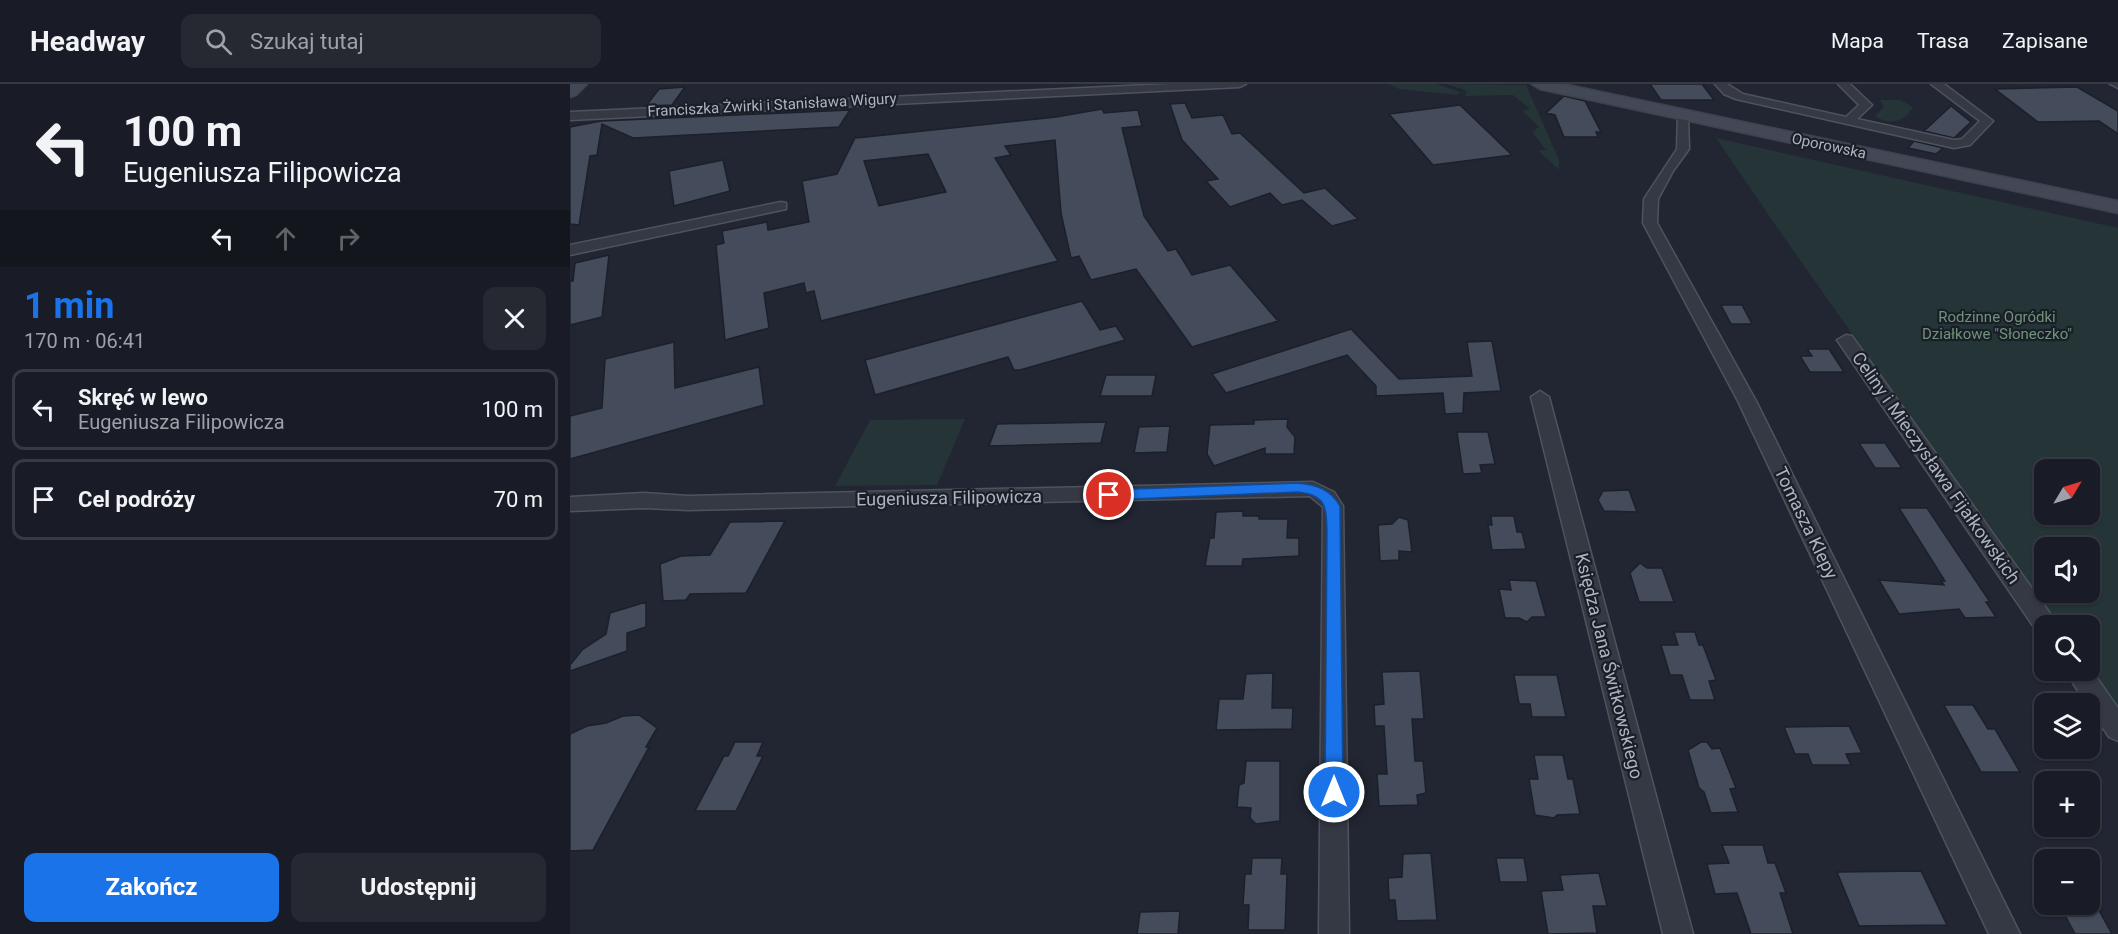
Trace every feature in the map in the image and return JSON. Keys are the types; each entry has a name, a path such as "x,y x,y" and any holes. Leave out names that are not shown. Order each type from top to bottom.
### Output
{"street":[{"path":"570,92 579,84"},
{"name":"Franciszka Żwirki i Stanisława Wigury","path":"570,114 1240,84"},
{"name":"Oporowska","path":"1540,84 2118,207"},
{"path":"1844,84 1866,105 1848,121"},
{"path":"1725,88 1740,98 1954,144 1966,142 1987,121 1937,84"},
{"name":"Tomasza Klepy","path":"1683,115 1683,149 1667,170 1651,199 1650,223 1747,400 2005,934"},
{"path":"570,250 781,206"},
{"name":"Celiny i Mieczysława Fijałkowskich","path":"1846,340 2038,615"},
{"name":"Księdza Jana Świtkowskiego","path":"1540,397 1678,934"},
{"name":"Eugeniusza Filipowicza","path":"570,504 626,500 688,503 1179,494 1313,489 1327,497 1333,506 1334,934"},
{"path":"2085,681 2118,729"}],"green space":[{"path":"1389,84 1437,84 1460,92 1458,95 1399,89"},
{"path":"1447,84 1526,85 1559,160 1559,170 1539,151 1546,150 1532,132 1539,127 1522,111 1530,109 1513,95 1465,96 1467,91"},
{"path":"1880,100 1900,100 1913,107 1901,119 1886,121 1875,116 1884,107"},
{"name":"Rodzinne Ogródki Działkowe \"Słoneczko\"","path":"1716,138 2118,228 2118,705 2100,680 2100,615 2053,615 2044,603 2100,603 2100,537 2034,537 2034,589"},
{"path":"965,419 937,485 835,486 870,420"}],"building":[{"path":"1650,84 1702,84 1714,100 1661,100"},
{"path":"685,87 672,105 646,106 659,89"},
{"path":"2077,87 2118,111 2118,134 2099,121 2038,122 1995,89"},
{"path":"1564,96 1585,101 1601,132 1596,132 1598,137 1564,137 1555,115 1546,113"},
{"path":"1185,103 1192,118 1223,115 1232,134 1240,133 1304,193 1325,188 1358,219 1332,226 1302,200 1282,205 1270,193 1230,207 1206,181 1218,179 1182,140 1170,104"},
{"path":"1460,105 1512,155 1433,165 1389,114"},
{"path":"1951,106 1971,122 1954,138 1924,131"},
{"path":"1102,109 1104,113 1138,110 1142,126 1122,128 1144,216 1168,251 1176,249 1192,275 1230,265 1278,321 1192,347 1136,269 1091,280 1079,256 1071,258 1061,213 1055,140 1005,146 1011,155 995,158 1058,261 821,321 814,291 806,293 804,283 764,293 769,328 725,340 716,245 724,243 722,231 767,222 768,230 809,222 802,181 837,174 856,136 857,138 1056,117","holes":["928,154 946,192 879,206 864,161"]},
{"path":"850,110 839,127 633,138 602,124 597,155 590,156 579,225 570,224 570,127 601,121"},
{"path":"1914,141 1943,148 1936,154 1908,148"},
{"path":"723,160 730,191 674,206 669,171"},
{"path":"609,255 602,317 570,325 570,281 573,281 575,263"},
{"path":"1082,301 1100,330 1116,326 1125,340 1020,370 1014,370 1008,357 875,395 865,360"},
{"path":"1721,305 1742,305 1752,324 1731,324"},
{"path":"1351,329 1399,379 1472,376 1467,342 1492,341 1501,391 1464,393 1463,413 1445,414 1443,393 1376,396 1376,386 1347,355 1226,393 1212,374"},
{"path":"674,342 675,388 759,367 764,405 570,459 570,416 602,408 605,359"},
{"path":"1807,349 1829,349 1844,372 1810,372 1800,356 1812,356"},
{"path":"1106,375 1156,375 1152,396 1100,396"},
{"path":"1288,419 1287,427 1295,437 1294,454 1265,454 1265,448 1214,466 1207,454 1210,425 1254,424 1254,420"},
{"path":"1106,422 1101,443 989,446 997,424"},
{"path":"1170,426 1167,452 1134,453 1139,427"},
{"path":"1457,432 1488,432 1495,464 1480,465 1482,473 1463,474"},
{"path":"1859,443 1885,443 1902,468 1875,468"},
{"path":"1629,490 1637,512 1604,511 1598,500 1603,491"},
{"path":"1899,508 1927,508 1990,602 1986,602 1996,617 1965,618 1959,609 1899,614 1879,580 1944,585 1941,581 1945,581"},
{"path":"1243,511 1243,516 1259,516 1259,519 1288,519 1287,538 1299,538 1299,556 1243,559 1242,566 1205,566 1210,538 1214,538 1216,512"},
{"path":"1491,516 1514,516 1517,532 1522,532 1526,549 1492,550 1488,525 1492,525"},
{"path":"1399,517 1408,520 1412,552 1399,551 1399,560 1380,561 1378,525 1392,524"},
{"path":"785,521 746,593 690,594 686,600 663,601 660,564 681,556 710,555 730,522"},
{"path":"1640,563 1647,568 1662,568 1674,602 1639,602 1630,573"},
{"path":"1509,580 1536,581 1546,617 1532,617 1527,622 1519,618 1505,618 1499,589 1511,590"},
{"path":"646,602 646,627 627,633 627,651 570,671 570,665 582,650 606,634 610,613"},
{"path":"1674,632 1695,632 1699,645 1703,645 1716,680 1709,681 1715,700 1690,700 1682,675 1670,675 1661,645 1678,645"},
{"path":"1420,671 1424,719 1412,719 1415,761 1423,761 1426,793 1417,795 1418,805 1379,806 1377,774 1387,774 1384,726 1375,726 1374,705 1384,704 1382,672"},
{"path":"1273,673 1272,708 1293,708 1292,729 1216,730 1219,699 1243,699 1246,674"},
{"path":"1514,675 1557,675 1566,717 1532,717 1530,704 1519,704"},
{"path":"1944,705 1973,705 1988,729 1995,729 2020,772 1981,772"},
{"path":"639,715 657,728 646,747 649,747 593,850 570,851 570,734 587,726 606,723 623,716"},
{"path":"1849,726 1862,753 1846,754 1851,765 1812,765 1808,754 1795,754 1784,727"},
{"path":"735,742 763,742 757,756 763,756 736,811 695,811 724,756 728,756"},
{"path":"1701,742 1707,742 1712,749 1720,748 1736,788 1730,789 1738,812 1711,813 1704,792 1699,788 1688,750"},
{"path":"1534,755 1563,755 1568,779 1573,779 1580,814 1557,815 1554,818 1535,815 1529,779 1538,779"},
{"path":"1246,761 1280,761 1280,821 1256,824 1250,818 1251,808 1237,807 1239,785 1244,783"},
{"path":"1722,845 1763,845 1768,863 1775,863 1786,893 1780,893 1793,934 1751,934 1737,893 1715,894 1707,864 1729,863"},
{"path":"1431,853 1437,920 1397,921 1395,900 1389,900 1388,878 1402,877 1403,854"},
{"path":"1252,858 1282,858 1281,874 1287,874 1285,930 1248,930 1249,905 1243,905 1245,874 1251,874"},
{"path":"1496,858 1524,858 1528,882 1500,882"},
{"path":"1921,871 1947,925 1859,926 1837,872"},
{"path":"1599,873 1607,906 1593,906 1597,933 1548,934 1541,891 1563,890 1560,875"},
{"path":"1180,911 1178,934 1137,934 1140,912"},
{"path":"2100,912 2112,934 2075,934 2065,915 2100,915"}],"route":[{"path":"1109,495 1298,488 1313,489 1327,497 1333,506 1334,531 1334,792"}]}
